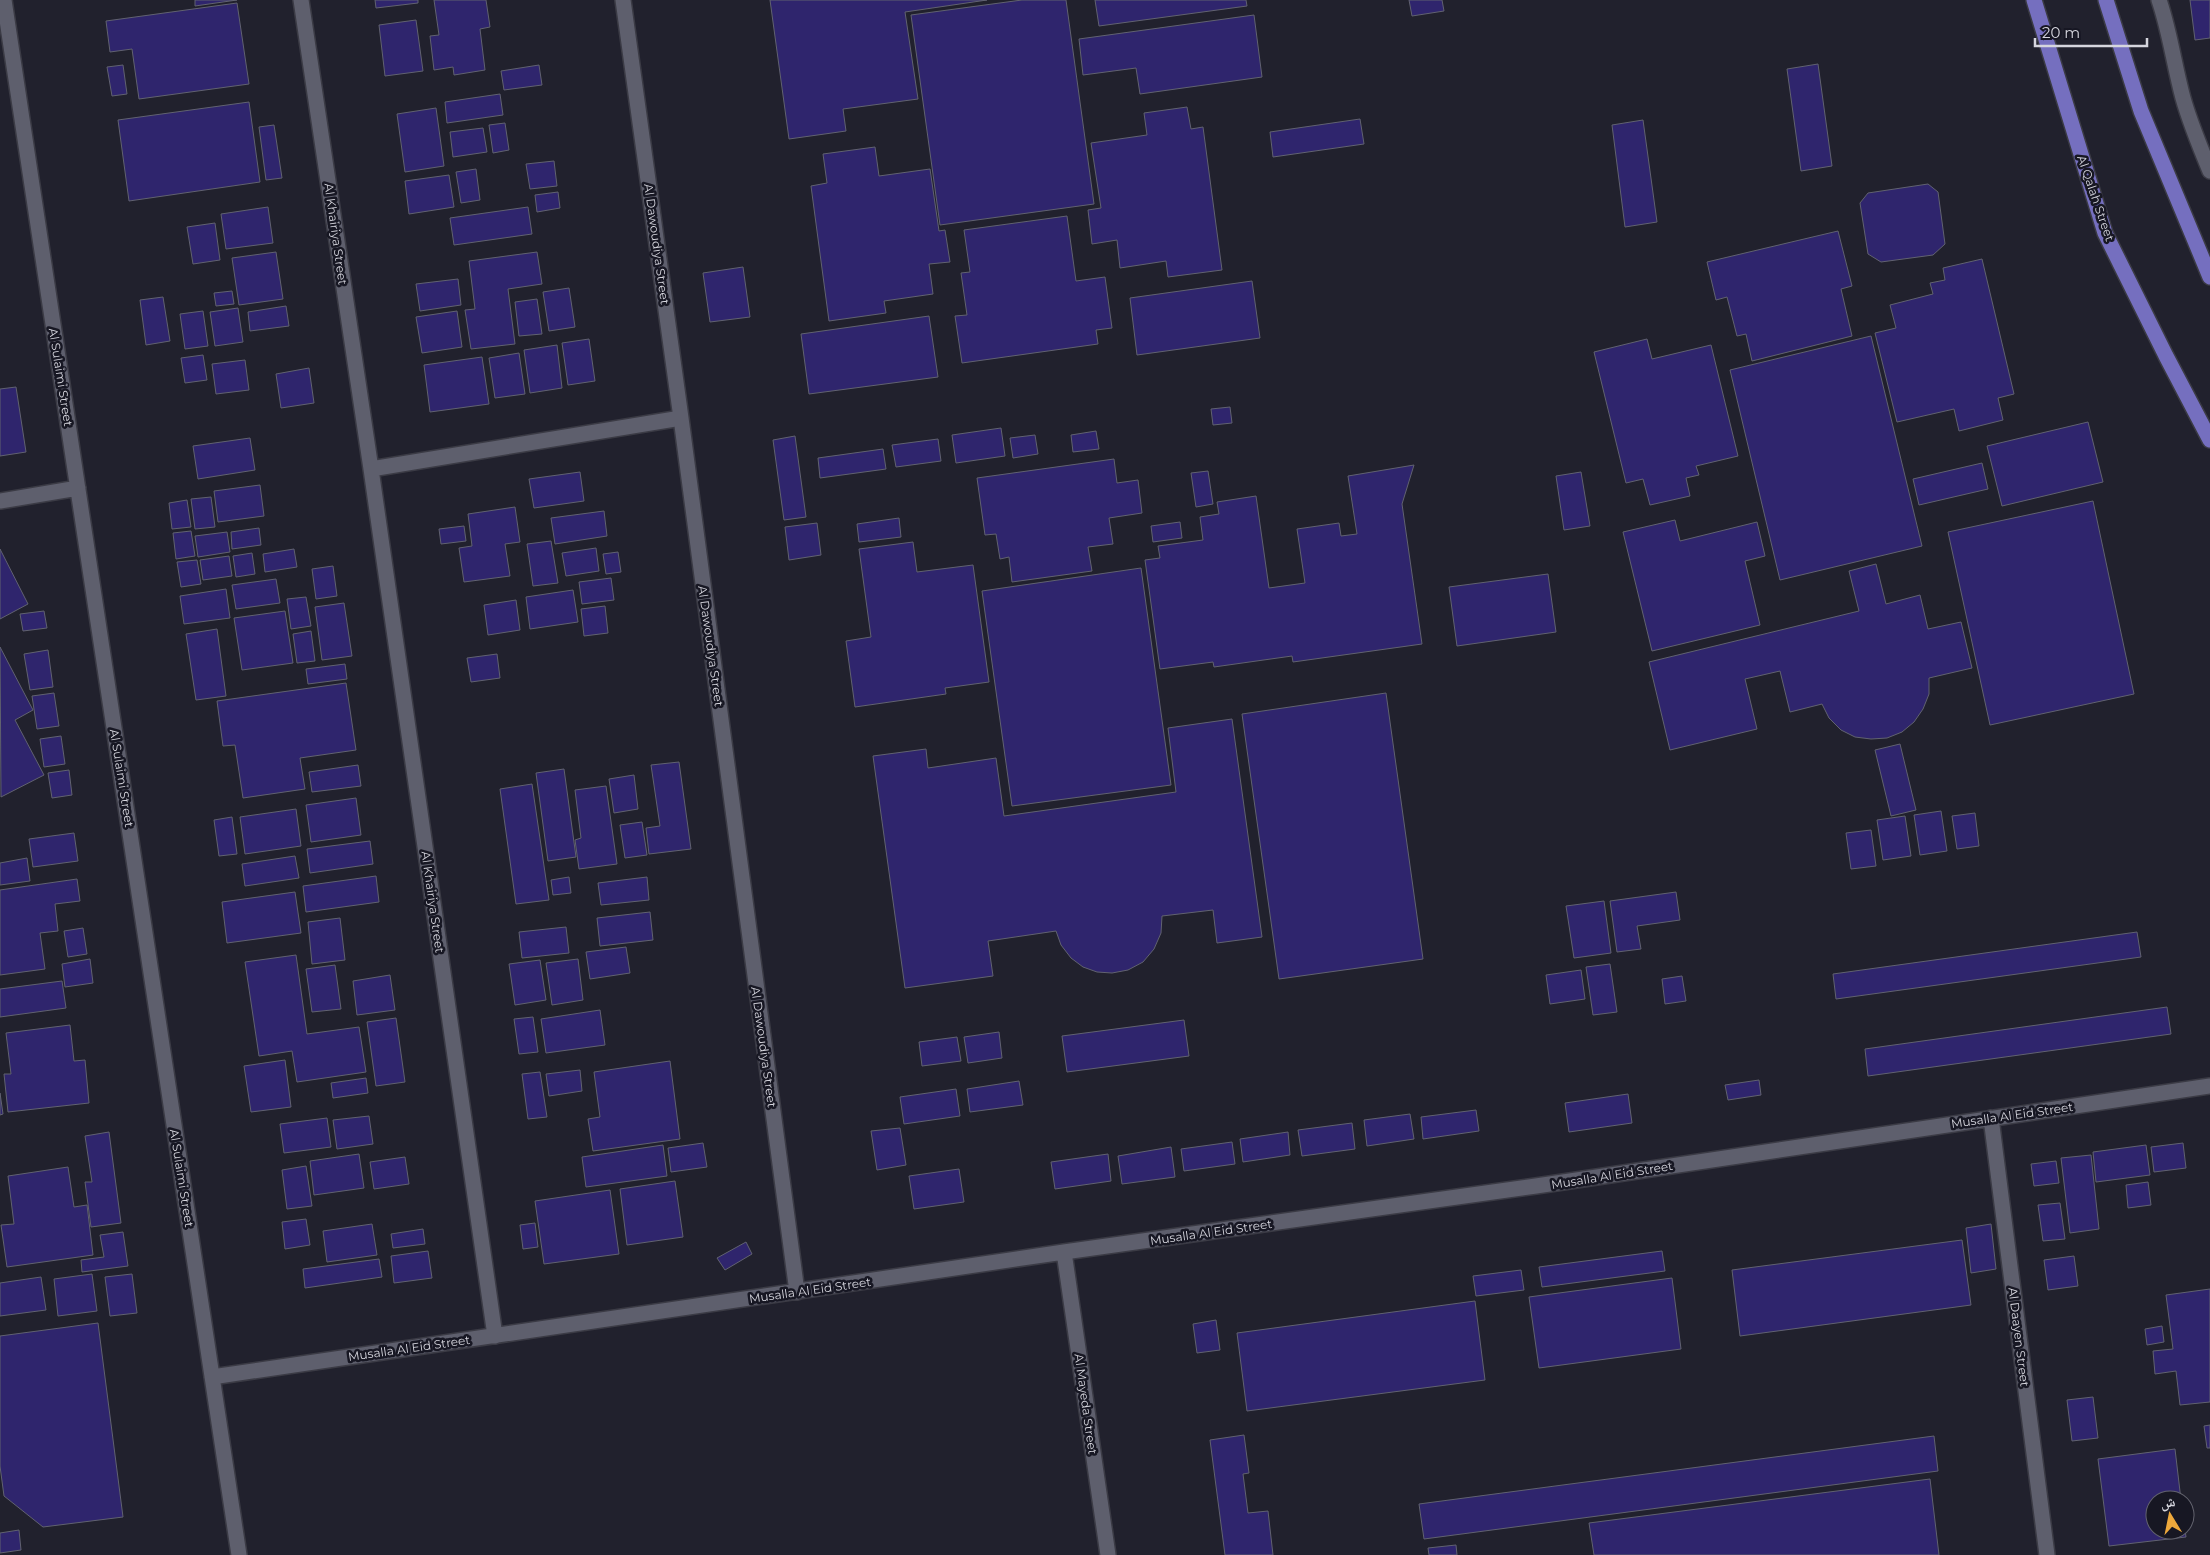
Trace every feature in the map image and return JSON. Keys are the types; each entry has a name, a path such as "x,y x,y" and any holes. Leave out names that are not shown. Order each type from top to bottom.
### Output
{"main road":[{"name":"Al Qalah Street","path":"2034,0 2106,233 2166,356 2210,440"},
{"path":"2106,0 2141,111 2210,277"}],"street":[{"name":"Al Sulaimi Street","path":"4,0 240,1555"},
{"name":"Al Khairiya Street","path":"301,0 371,469 495,1336"},
{"name":"Al Dawoudiya Street","path":"623,0 681,418 796,1292"},
{"path":"2159,0 2168,26 2184,99 2196,139 2210,171"},
{"path":"371,469 681,418"},
{"path":"0,501 78,488"},
{"name":"Musalla Al Eid Street","path":"212,1377 1064,1252 1536,1186 2210,1086"},
{"name":"Al Daayen Street","path":"1991,1118 2047,1555"},
{"name":"Al Mayeda Street","path":"1064,1252 1108,1555"}],"building":[{"path":"195,0 237,0 195,6"},
{"path":"375,0 418,0 418,3 376,8"},
{"path":"434,0 486,0 490,27 480,29 485,70 454,75 453,67 434,70 430,36 439,35"},
{"path":"770,0 987,0 905,12 918,99 843,109 846,131 789,139"},
{"path":"1022,0 1066,0 1094,204 940,225 911,15"},
{"path":"1095,0 1246,0 1247,6 1099,26"},
{"path":"1409,0 1442,0 1444,11 1412,16"},
{"path":"2190,0 2210,0 2210,38 2195,40"},
{"path":"237,3 249,84 139,99 132,49 110,52 106,21"},
{"path":"1254,15 1262,77 1140,94 1136,68 1083,75 1079,39"},
{"path":"416,20 423,71 385,76 379,25"},
{"path":"1818,64 1832,166 1801,171 1787,69"},
{"path":"123,65 127,94 112,96 107,67"},
{"path":"539,65 542,85 504,90 501,71"},
{"path":"500,94 503,115 447,123 445,102"},
{"path":"249,102 260,182 129,201 118,120"},
{"path":"1187,107 1191,129 1203,127 1222,270 1168,277 1166,261 1120,268 1117,240 1092,244 1088,210 1101,208 1091,143 1147,135 1144,113"},
{"path":"436,108 444,166 405,172 397,114"},
{"path":"1360,119 1364,144 1273,157 1270,132"},
{"path":"1643,120 1657,222 1625,227 1612,125"},
{"path":"505,123 509,150 493,153 489,125"},
{"path":"274,125 282,178 266,180 259,127"},
{"path":"483,128 487,152 453,157 450,132"},
{"path":"875,147 879,176 930,169 939,231 945,230 950,262 929,264 933,294 884,301 886,313 829,321 811,186 827,183 823,154"},
{"path":"554,161 557,186 530,189 526,164"},
{"path":"476,169 480,200 461,203 456,172"},
{"path":"449,175 454,207 409,214 405,181"},
{"path":"1928,184 1938,192 1945,244 1933,255 1881,262 1868,254 1860,203 1868,193"},
{"path":"558,192 560,208 537,212 535,195"},
{"path":"268,207 273,243 226,249 221,214"},
{"path":"528,207 532,234 454,245 450,218"},
{"path":"1067,216 1076,281 1105,277 1112,328 1096,330 1098,344 962,363 955,316 967,315 961,273 970,272 964,230"},
{"path":"215,223 220,260 193,264 187,227"},
{"path":"1838,231 1852,286 1841,289 1852,336 1752,361 1746,334 1737,336 1727,297 1716,300 1707,262"},
{"path":"276,252 283,299 239,305 232,258"},
{"path":"537,252 542,284 508,289 515,344 471,349 465,310 475,309 469,261"},
{"path":"1982,259 2014,394 1998,398 2003,420 1959,431 1954,409 1897,422 1875,333 1896,328 1890,305 1933,294 1930,283 1945,280 1943,268"},
{"path":"743,267 750,317 710,322 703,273"},
{"path":"458,279 461,305 420,311 416,284"},
{"path":"1252,281 1260,338 1137,355 1130,298"},
{"path":"569,288 575,327 549,331 543,292"},
{"path":"232,291 234,304 216,306 214,293"},
{"path":"163,297 170,341 146,345 140,300"},
{"path":"537,299 542,334 519,336 515,302"},
{"path":"286,306 289,326 250,331 248,312"},
{"path":"238,308 243,342 215,346 210,312"},
{"path":"203,311 208,346 185,349 180,314"},
{"path":"457,311 462,347 422,353 416,317"},
{"path":"929,316 938,377 809,394 801,334"},
{"path":"1871,336 1922,546 1780,580 1730,370"},
{"path":"589,339 595,381 568,385 562,343"},
{"path":"1647,339 1652,359 1711,345 1738,456 1696,466 1699,475 1686,478 1690,496 1650,505 1643,479 1626,483 1594,352"},
{"path":"557,345 562,388 530,393 524,350"},
{"path":"519,353 525,394 495,398 489,358"},
{"path":"203,355 207,380 185,383 181,358"},
{"path":"482,357 489,404 430,412 424,365"},
{"path":"245,360 249,390 216,394 212,364"},
{"path":"309,368 314,403 281,408 276,374"},
{"path":"16,387 26,452 0,456 0,389"},
{"path":"1230,407 1232,423 1213,425 1211,409"},
{"path":"2088,422 2103,482 2002,506 1987,446"},
{"path":"1001,428 1005,456 956,463 952,435"},
{"path":"1096,431 1099,449 1073,452 1071,435"},
{"path":"1035,435 1038,454 1013,458 1010,438"},
{"path":"795,436 806,517 784,520 773,440"},
{"path":"250,438 255,470 198,479 193,446"},
{"path":"938,439 941,461 896,467 892,445"},
{"path":"883,449 886,469 820,478 818,458"},
{"path":"1114,459 1117,483 1138,480 1142,513 1109,518 1113,544 1088,547 1092,571 1012,582 1009,557 1000,559 996,534 985,535 977,478"},
{"path":"1982,463 1988,489 1919,505 1913,479"},
{"path":"1414,465 1402,504 1422,644 1293,662 1292,656 1214,667 1213,662 1160,669 1145,560 1160,558 1158,546 1203,540 1200,517 1219,514 1217,502 1256,496 1269,588 1305,583 1297,529 1339,523 1341,536 1357,534 1348,476"},
{"path":"1208,471 1213,504 1196,507 1191,473"},
{"path":"580,472 584,501 534,508 529,479"},
{"path":"1581,472 1590,526 1564,530 1556,476"},
{"path":"260,485 264,516 218,522 214,491"},
{"path":"211,497 215,527 195,529 191,499"},
{"path":"187,500 191,527 172,529 169,503"},
{"path":"2093,501 2134,694 1990,725 1948,532"},
{"path":"515,507 520,542 505,544 510,576 464,582 459,548 472,546 468,514"},
{"path":"604,511 607,536 555,544 551,518"},
{"path":"899,518 901,537 859,542 857,524"},
{"path":"1675,520 1680,541 1757,522 1765,556 1745,561 1760,625 1652,651 1623,532"},
{"path":"1180,522 1182,538 1153,542 1151,526"},
{"path":"817,523 821,555 789,560 785,527"},
{"path":"464,526 466,541 441,544 439,529"},
{"path":"259,528 261,545 232,549 231,532"},
{"path":"191,531 195,556 176,559 173,533"},
{"path":"227,532 230,552 198,557 195,536"},
{"path":"551,541 558,583 533,586 527,544"},
{"path":"913,542 917,572 973,565 989,682 945,688 946,694 855,707 846,641 871,637 859,549"},
{"path":"596,548 599,571 566,576 562,553"},
{"path":"0,549 28,604 0,619"},
{"path":"294,549 297,567 265,572 263,554"},
{"path":"618,552 621,572 606,574 603,554"},
{"path":"252,553 255,574 236,577 233,556"},
{"path":"229,556 232,576 203,580 200,560"},
{"path":"197,560 201,584 181,587 177,562"},
{"path":"1876,564 1886,604 1920,595 1928,629 1961,622 1972,668 1929,678 1929,694 1923,709 1914,722 1902,732 1887,738 1855,737 1841,730 1829,718 1822,704 1790,712 1780,671 1745,679 1757,729 1670,750 1649,662 1859,611 1849,571"},
{"path":"333,566 337,596 316,599 312,569"},
{"path":"1141,568 1171,785 1012,806 982,591"},
{"path":"1548,574 1556,632 1457,646 1449,587"},
{"path":"611,578 614,600 582,604 579,582"},
{"path":"276,579 280,603 236,609 232,585"},
{"path":"226,589 230,618 184,624 180,596"},
{"path":"573,590 578,622 530,629 526,597"},
{"path":"306,597 311,626 291,629 287,599"},
{"path":"516,600 520,630 488,635 484,605"},
{"path":"344,603 352,656 322,660 315,607"},
{"path":"605,606 608,633 584,636 581,609"},
{"path":"44,611 47,628 23,631 20,614"},
{"path":"285,611 293,663 242,670 234,618"},
{"path":"217,629 226,696 196,700 186,634"},
{"path":"311,631 315,661 297,663 293,634"},
{"path":"0,647 33,710 15,720 44,775 1,797"},
{"path":"48,650 53,687 30,690 24,654"},
{"path":"497,654 500,678 471,682 467,658"},
{"path":"345,664 347,679 308,684 306,669"},
{"path":"346,683 356,750 300,758 305,789 243,798 235,745 223,746 217,701"},
{"path":"54,693 59,726 37,729 32,696"},
{"path":"1386,693 1423,959 1279,979 1242,714"},
{"path":"1232,719 1262,937 1217,943 1213,910 1162,916 1161,933 1154,949 1143,962 1128,970 1112,973 1097,972 1083,967 1071,958 1061,945 1056,931 988,941 993,976 905,988 873,756 926,749 928,768 996,758 1004,816 1176,792 1168,728"},
{"path":"61,736 65,764 44,767 40,739"},
{"path":"1900,744 1916,810 1891,816 1875,750"},
{"path":"679,762 691,849 649,854 646,828 660,826 651,765"},
{"path":"358,765 361,786 312,792 309,772"},
{"path":"564,769 576,857 548,861 536,773"},
{"path":"69,770 72,795 52,798 48,773"},
{"path":"634,775 638,809 614,813 609,779"},
{"path":"532,784 549,900 516,904 500,789"},
{"path":"606,786 617,864 579,869 575,840 581,838 575,790"},
{"path":"356,798 361,835 311,842 306,805"},
{"path":"296,809 301,846 245,854 240,817"},
{"path":"1941,811 1947,851 1920,855 1914,815"},
{"path":"1975,813 1979,846 1957,849 1952,816"},
{"path":"1905,816 1911,856 1883,860 1877,820"},
{"path":"232,817 237,854 219,856 214,820"},
{"path":"642,822 647,855 625,858 620,825"},
{"path":"1871,830 1876,866 1851,869 1846,833"},
{"path":"74,833 78,861 33,867 29,839"},
{"path":"370,841 373,864 310,873 307,849"},
{"path":"295,856 299,878 245,886 242,864"},
{"path":"27,858 30,881 0,885 0,863"},
{"path":"376,876 379,902 306,912 303,886"},
{"path":"569,877 571,893 553,895 551,880"},
{"path":"647,877 649,900 601,905 598,883"},
{"path":"77,879 80,901 55,904 58,931 40,933 45,969 0,975 0,890"},
{"path":"295,892 301,933 227,943 222,902"},
{"path":"1676,892 1680,920 1637,926 1641,949 1617,952 1610,901"},
{"path":"1604,901 1611,953 1574,958 1566,906"},
{"path":"650,912 653,940 600,946 597,918"},
{"path":"340,918 345,960 312,964 308,922"},
{"path":"566,927 569,953 522,958 519,932"},
{"path":"83,928 87,954 68,957 64,931"},
{"path":"2137,932 2141,957 1836,999 1833,974"},
{"path":"626,947 630,973 590,979 586,952"},
{"path":"296,955 307,1034 359,1027 366,1072 297,1082 292,1051 259,1056 245,962"},
{"path":"90,959 93,983 65,987 62,964"},
{"path":"578,959 583,1000 552,1005 546,963"},
{"path":"540,960 546,1000 515,1005 509,964"},
{"path":"1610,964 1617,1012 1593,1015 1586,967"},
{"path":"335,965 341,1009 312,1012 306,969"},
{"path":"1581,970 1585,999 1550,1004 1546,975"},
{"path":"390,975 395,1010 357,1015 353,981"},
{"path":"1682,976 1686,1001 1665,1004 1662,979"},
{"path":"62,981 66,1008 0,1017 0,989"},
{"path":"2167,1007 2171,1034 1868,1076 1865,1049"},
{"path":"600,1010 605,1045 546,1053 541,1019"},
{"path":"533,1017 538,1052 519,1054 514,1019"},
{"path":"396,1018 405,1082 376,1086 367,1022"},
{"path":"1184,1020 1189,1056 1067,1072 1062,1036"},
{"path":"70,1025 74,1061 85,1060 89,1103 8,1112 4,1074 11,1074 6,1033"},
{"path":"999,1032 1002,1058 968,1063 964,1037"},
{"path":"957,1037 961,1061 922,1066 919,1042"},
{"path":"285,1060 291,1107 251,1112 244,1066"},
{"path":"670,1061 680,1139 593,1151 588,1119 600,1117 594,1072"},
{"path":"580,1070 582,1091 549,1096 546,1074"},
{"path":"540,1072 547,1117 528,1119 522,1074"},
{"path":"366,1078 368,1093 333,1098 331,1083"},
{"path":"1759,1080 1761,1095 1728,1100 1725,1085"},
{"path":"1019,1081 1023,1105 970,1112 967,1089"},
{"path":"956,1089 960,1116 904,1124 900,1097"},
{"path":"0,1093 3,1114 0,1115"},
{"path":"1628,1094 1632,1123 1569,1132 1565,1103"},
{"path":"1476,1110 1479,1131 1423,1139 1421,1117"},
{"path":"1410,1114 1414,1139 1367,1146 1364,1120"},
{"path":"369,1116 373,1144 337,1149 333,1120"},
{"path":"327,1118 331,1147 284,1153 280,1124"},
{"path":"1352,1123 1355,1149 1302,1156 1298,1130"},
{"path":"900,1128 906,1165 877,1170 871,1131"},
{"path":"109,1132 121,1223 91,1227 85,1182 92,1182 85,1136"},
{"path":"1288,1132 1290,1155 1243,1162 1240,1139"},
{"path":"1232,1142 1235,1164 1184,1171 1181,1149"},
{"path":"703,1143 707,1167 671,1172 668,1148"},
{"path":"2183,1143 2186,1168 2154,1172 2151,1147"},
{"path":"663,1145 667,1176 586,1187 582,1157"},
{"path":"2146,1145 2150,1175 2096,1182 2093,1152"},
{"path":"1171,1147 1175,1177 1122,1184 1118,1156"},
{"path":"359,1154 364,1188 314,1195 310,1161"},
{"path":"1108,1154 1111,1181 1055,1189 1051,1162"},
{"path":"2091,1155 2099,1229 2070,1233 2061,1158"},
{"path":"405,1157 409,1184 374,1189 370,1162"},
{"path":"2056,1161 2059,1183 2034,1186 2031,1164"},
{"path":"306,1166 312,1206 287,1209 282,1170"},
{"path":"68,1167 74,1207 87,1205 93,1255 7,1267 1,1225 14,1224 8,1176"},
{"path":"959,1169 964,1202 914,1209 909,1176"},
{"path":"675,1181 683,1237 627,1245 620,1189"},
{"path":"2148,1182 2151,1205 2128,1208 2126,1185"},
{"path":"610,1190 619,1254 544,1264 535,1201"},
{"path":"2060,1203 2065,1239 2043,1241 2038,1205"},
{"path":"306,1219 310,1245 285,1249 282,1222"},
{"path":"535,1223 538,1247 523,1249 520,1225"},
{"path":"372,1224 377,1255 327,1262 323,1231"},
{"path":"1991,1224 1996,1269 1971,1273 1966,1228"},
{"path":"423,1229 425,1244 393,1248 391,1234"},
{"path":"123,1232 128,1266 82,1272 81,1260 104,1257 100,1235"},
{"path":"1962,1240 1971,1305 1740,1336 1732,1270"},
{"path":"746,1242 752,1254 725,1270 717,1258"},
{"path":"428,1251 432,1278 394,1283 391,1256"},
{"path":"1662,1251 1665,1271 1542,1287 1539,1267"},
{"path":"2074,1256 2078,1286 2048,1290 2044,1260"},
{"path":"379,1259 382,1277 305,1288 303,1269"},
{"path":"1521,1270 1524,1290 1476,1296 1473,1276"},
{"path":"92,1274 97,1311 58,1316 54,1279"},
{"path":"132,1274 137,1313 110,1316 105,1277"},
{"path":"41,1277 46,1310 0,1316 0,1283"},
{"path":"1672,1278 1681,1349 1539,1368 1529,1297"},
{"path":"2210,1289 2210,1402 2180,1405 2176,1371 2155,1374 2153,1351 2173,1349 2166,1295"},
{"path":"1475,1301 1485,1380 1247,1411 1237,1333"},
{"path":"1216,1320 1220,1350 1197,1353 1193,1324"},
{"path":"98,1323 123,1517 43,1527 4,1496 0,1466 0,1336"},
{"path":"2162,1326 2164,1342 2147,1345 2145,1329"},
{"path":"2093,1397 2098,1438 2072,1441 2067,1400"},
{"path":"2210,1425 2210,1448 2207,1448 2204,1426"},
{"path":"1244,1435 1249,1473 1243,1474 1248,1513 1268,1511 1273,1555 1225,1555 1210,1440"},
{"path":"1934,1436 1938,1471 1424,1539 1419,1504"},
{"path":"2175,1449 2180,1490 2145,1490 2145,1540 2160,1540 2109,1546 2098,1459"},
{"path":"1930,1479 1939,1555 1594,1555 1589,1523"},
{"path":"19,1530 21,1550 0,1553 0,1533"},
{"path":"1456,1545 1457,1555 1429,1555 1428,1548"}]}
